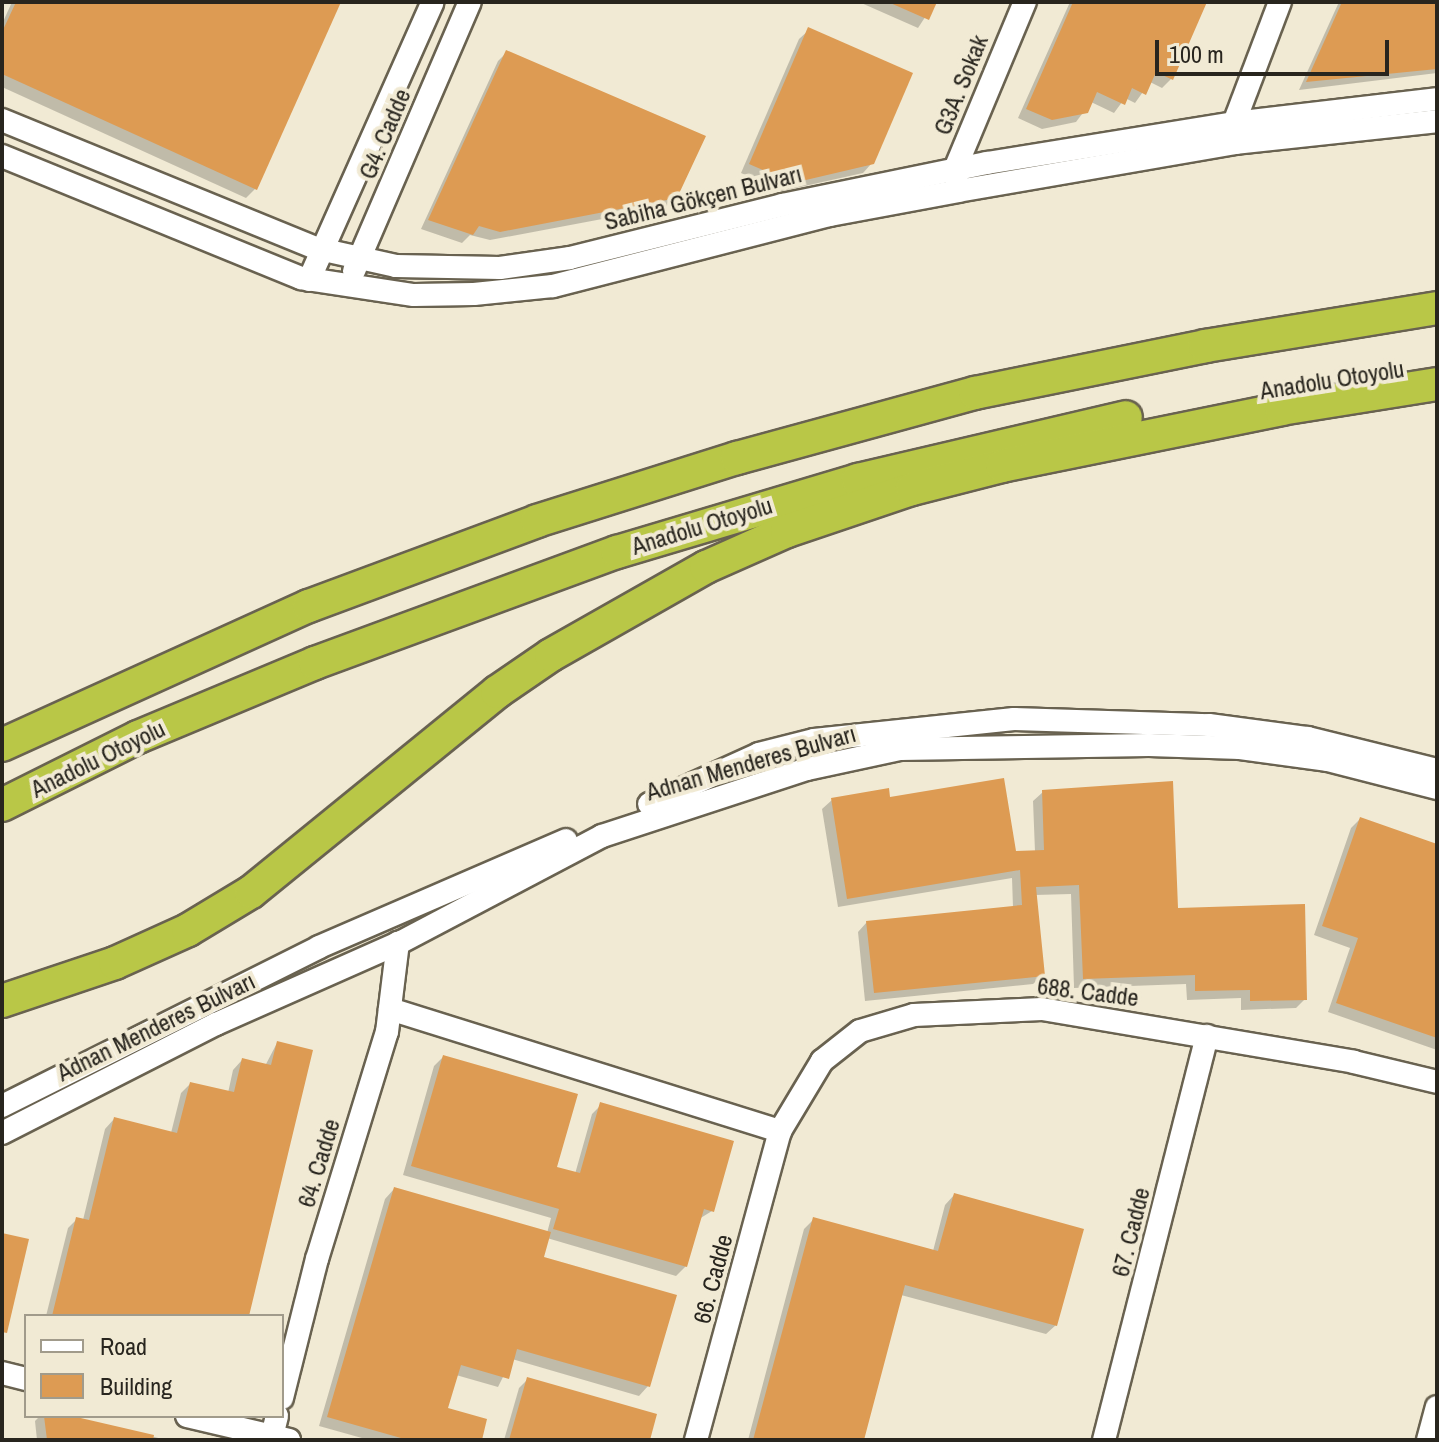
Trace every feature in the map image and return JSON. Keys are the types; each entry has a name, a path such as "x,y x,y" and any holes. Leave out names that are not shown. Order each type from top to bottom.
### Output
{"highway":[{"path":"2,745 309,606 666,480 975,393 1205,346 1437,308"},
{"name":"Anadolu Otoyolu","path":"2,805 138,737 437,615 739,514 1035,435 1437,364"},
{"path":"14,998 127,958 251,892 497,692 551,655 706,567 787,531 912,489 1002,466 1281,409 1437,384"}],"street":[{"name":"G4. Cadde","path":"309,280 433,2"},
{"name":"G4. Cadde","path":"348,287 470,2"},
{"name":"G3A. Sokak","path":"957,180 1025,2"},
{"path":"1235,133 1280,2"},
{"name":"Sabiha Gökçen Bulvarı","path":"2,120 321,249 422,267 523,266 957,180 1437,99"},
{"name":"Sabiha Gökçen Bulvarı","path":"1235,133 1437,121"},
{"name":"Sabiha Gökçen Bulvarı","path":"2,156 309,280 414,295 517,292 830,215 957,180"},
{"path":"2,1106 319,947 730,766 814,740 1014,719 1209,725 1308,738 1437,770"},
{"name":"Adnan Menderes Bulvarı","path":"2,1133 216,1024 398,943 602,836 711,796 900,749 989,744 1240,748 1328,760 1437,788"},
{"name":"64. Cadde","path":"284,1391 390,1009 398,943"},
{"path":"390,1009 780,1131"},
{"name":"688. Cadde","path":"780,1131 822,1061 860,1031 914,1015 1042,1009 1207,1036 1437,1082"},
{"name":"67. Cadde","path":"1104,1440 1207,1036"},
{"name":"66. Cadde","path":"696,1440 780,1131"},
{"path":"2,1373 24,1378"},
{"path":"1428,1440 1437,1407"},
{"path":"198,1418 277,1433"}],"building":[{"path":"16,2 341,2 257,190 2,74 2,32"},
{"path":"888,2 937,2 929,20"},
{"path":"1073,2 1207,2 1173,80 1156,72 1146,95 1132,88 1125,105 1097,92 1088,113 1052,120 1026,109"},
{"path":"1342,2 1437,2 1437,69 1306,82"},
{"path":"808,27 913,73 874,164 793,183 749,164"},
{"path":"506,50 706,136 677,198 500,232 479,226 473,235 428,220"},
{"path":"1004,778 1016,851 1044,850 1042,790 1173,781 1178,908 1305,904 1307,1000 1250,1001 1250,990 1195,991 1195,975 1083,979 1079,885 1036,887 1045,976 874,993 866,921 1022,905 1020,870 847,899 831,798 889,788 890,797"},
{"path":"1360,817 1437,844 1437,1038 1336,1003 1358,938 1322,926"},
{"path":"277,1041 313,1050 249,1314 52,1314 76,1217 89,1220 114,1117 177,1133 190,1082 234,1092 242,1058 271,1065"},
{"path":"443,1055 578,1094 557,1167 580,1173 600,1102 734,1141 714,1212 704,1209 687,1267 553,1229 559,1209 411,1166"},
{"path":"394,1187 551,1232 544,1257 677,1295 650,1387 517,1349 509,1379 461,1365 448,1408 487,1419 482,1440 408,1440 327,1417"},
{"path":"954,1193 1084,1229 1057,1326 905,1285 864,1440 753,1440 813,1217 938,1251"},
{"path":"2,1233 29,1239 7,1333 2,1332"},
{"path":"527,1377 657,1414 650,1440 509,1440"},
{"path":"44,1418 81,1418 154,1435 153,1440 47,1440"}]}
